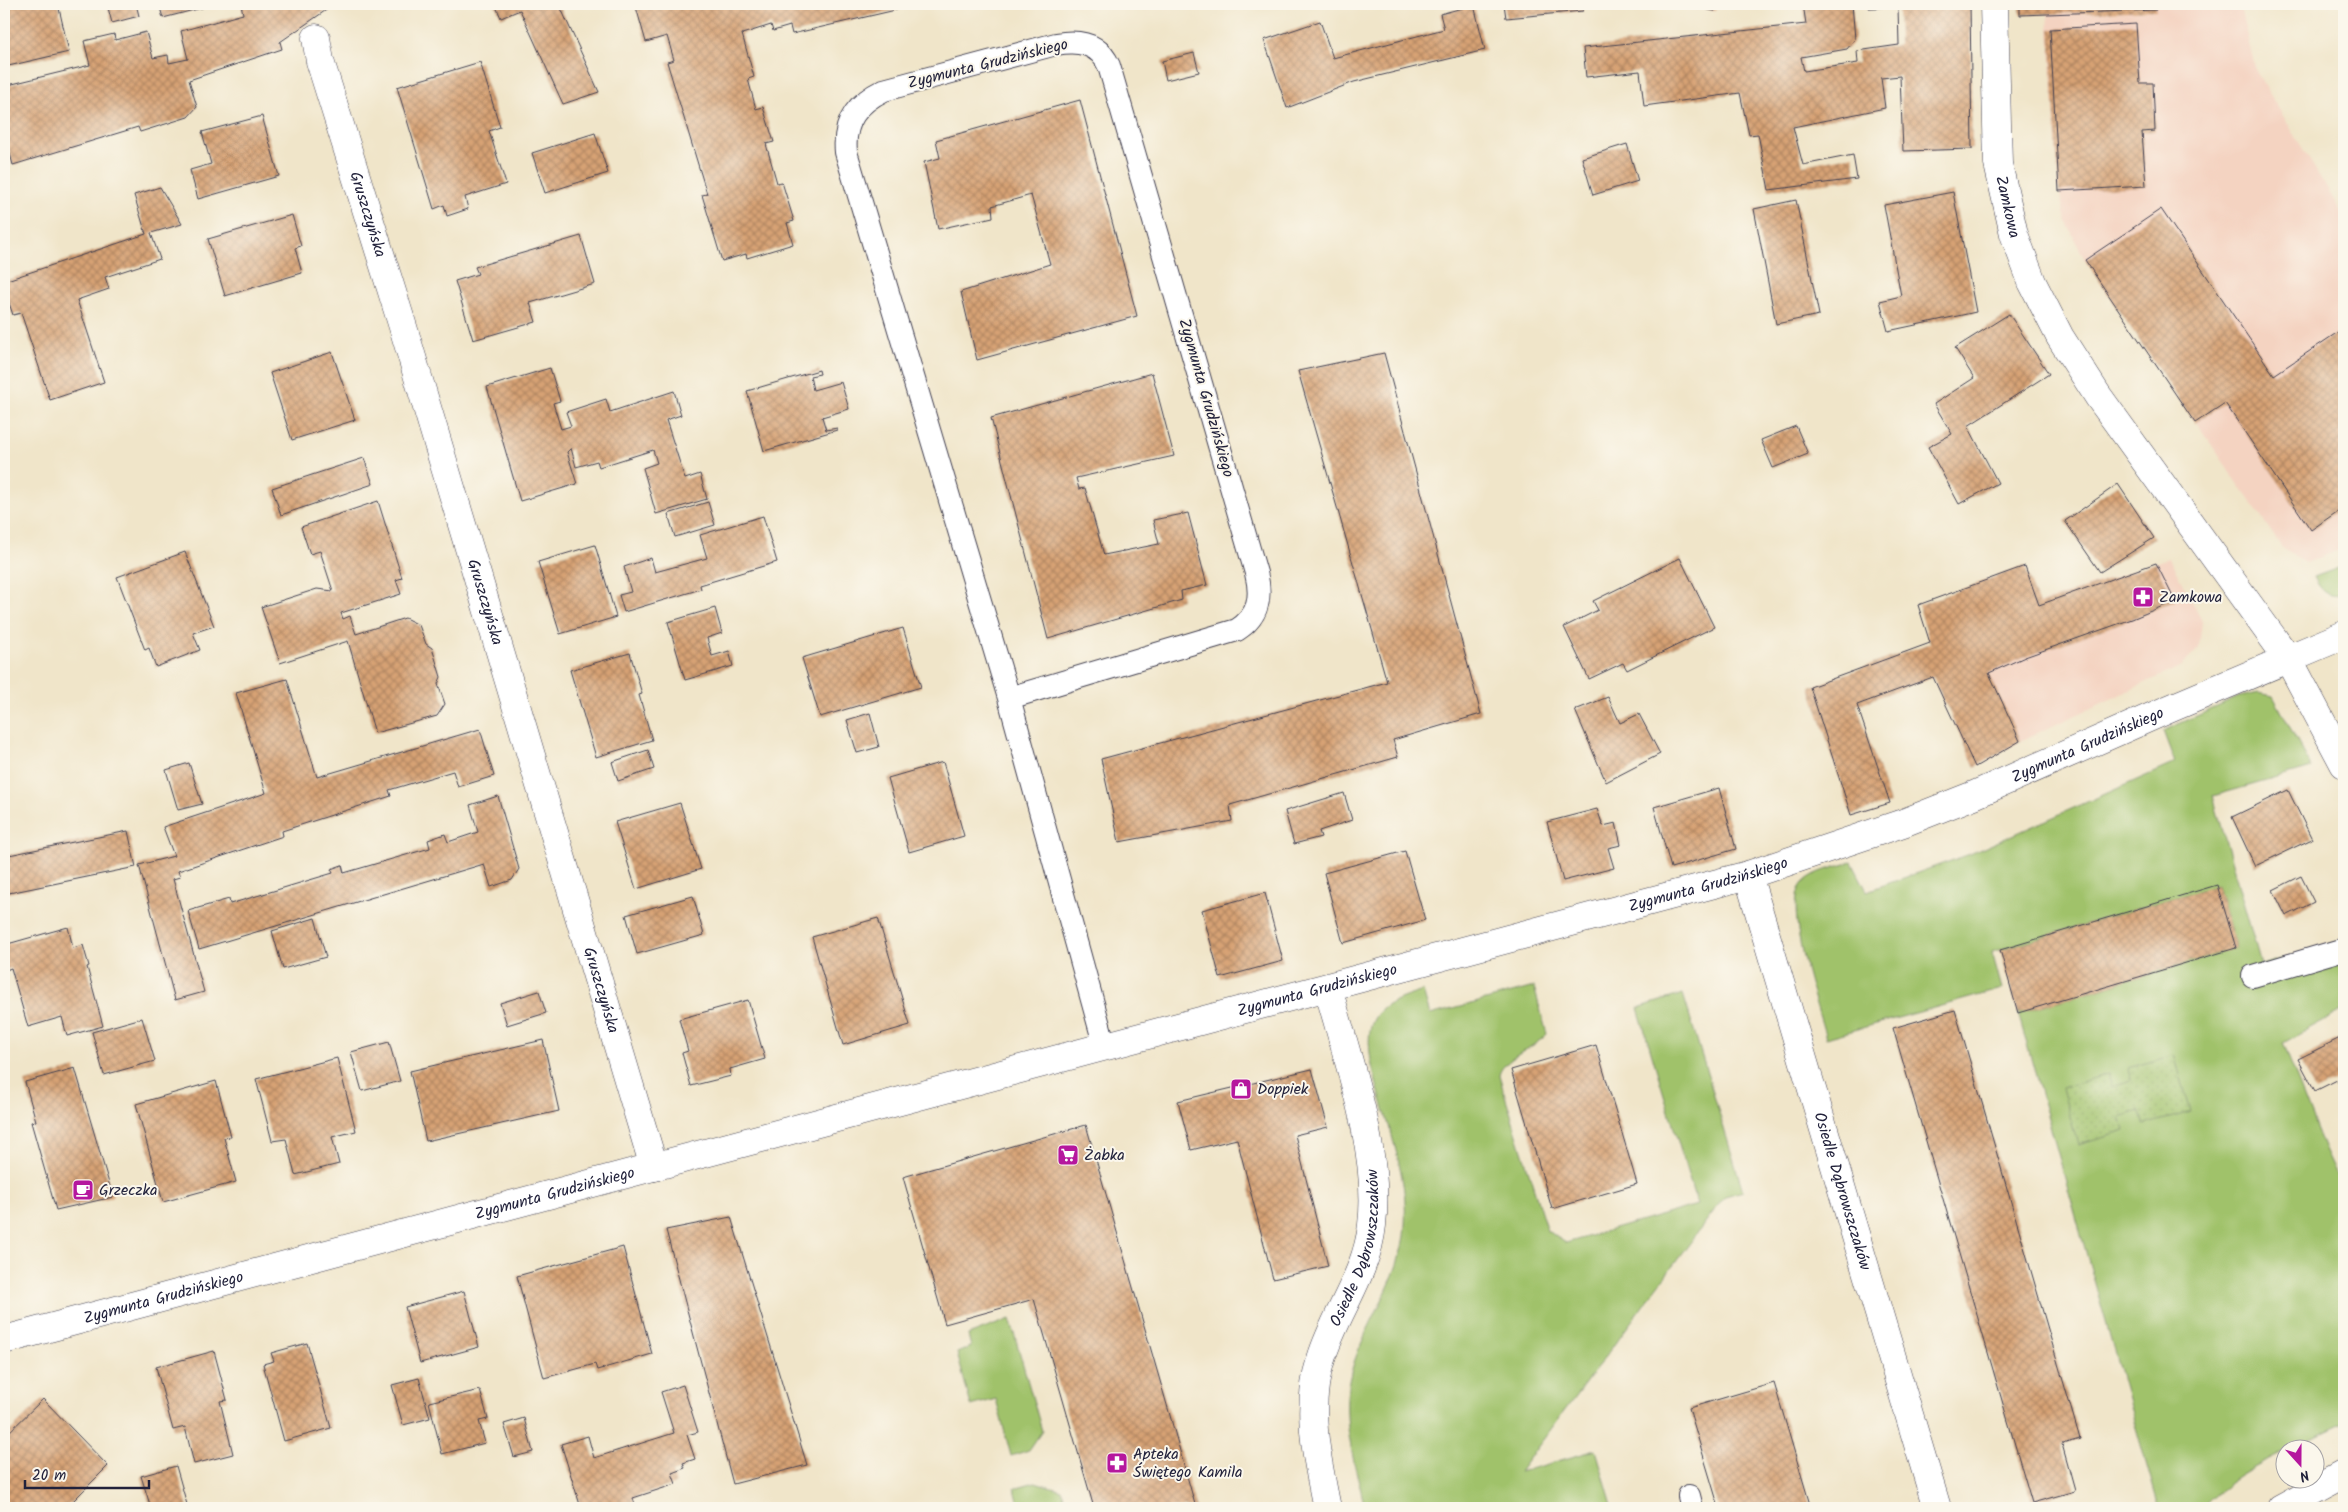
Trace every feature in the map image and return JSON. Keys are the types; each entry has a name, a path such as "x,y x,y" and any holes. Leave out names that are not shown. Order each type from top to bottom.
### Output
{"street":[{"name":"Zamkowa","path":"1994,4 1998,164 2014,234 2032,282 2060,337 2098,396 2289,660 2344,764"},
{"name":"Gruszczyńska","path":"316,38 320,60 409,346 654,1167"},
{"name":"Zygmunta Grudzińskiego","path":"4,1340 1748,875 1894,826 1974,796 2169,709 2289,660 2344,635"},
{"name":"Osiedle Dąbrowszczaków","path":"1748,875 1937,1508"},
{"name":"Osiedle Dąbrowszczaków","path":"1327,1508 1314,1447 1313,1406 1315,1381 1321,1358 1365,1258 1372,1225 1373,1206 1373,1179 1366,1134 1328,988"},
{"path":"2281,1508 2344,1474"}],"lane":[{"name":"Zygmunta Grudzińskiego","path":"1009,698 1237,630 1252,618 1256,611 1260,594 1256,573 1109,66 1096,48 1077,42 1056,44 884,90 871,96 859,108 849,122 845,136 849,161 1009,698 1105,1047"},
{"path":"2253,976 2344,949"}],"shaded area":[{"path":"2156,4 2239,4 2256,71 2344,217 2344,548 2306,563 2283,549 2085,260 2066,221 2059,191 2048,14 2156,10"},
{"path":"2169,558 2202,621 2199,648 2182,666 2020,741 1975,767 1919,647"}],"green space":[{"path":"2344,566 2344,595 2329,594 2322,590 2314,577"},
{"path":"2259,693 2273,696 2312,768 2213,796 2261,965 2344,940 2344,1010 2283,1043 2325,1150 2344,1191 2344,1423 2309,1440 2276,1440 2276,1456 2251,1469 2230,1483 2201,1508 2147,1508 2158,1505 2018,1013 2236,948 2217,885 1992,952 2002,989 1826,1038 1809,982 1798,934 1797,895 1803,883 1813,875 1852,862 1867,891 1970,854 2175,763 2163,731 2239,697"},
{"path":"1534,987 1547,1034 1505,1065 1499,1076 1547,1231 1566,1243 1697,1205 1638,1008 1683,994 1743,1191 1725,1196 1519,1472 1596,1450 1613,1508 1534,1508 1533,1506 1526,1508 1365,1508 1348,1429 1347,1397 1349,1381 1354,1361 1397,1266 1405,1225 1403,1185 1395,1145 1377,1086 1369,1049 1369,1035 1372,1024 1384,1007 1423,991 1430,1015"},
{"path":"2174,1055 2191,1112 2144,1125 2139,1111 2121,1117 2125,1131 2078,1145 2062,1088 2108,1074 2112,1086 2131,1080 2128,1068"},
{"path":"1010,1319 1042,1431 1029,1450 1011,1456 996,1399 971,1406 957,1353 971,1347 968,1335"},
{"path":"1035,1482 1062,1490 1067,1508 1021,1508 1014,1488"}],"building":[{"path":"4,4 58,4 69,52 4,67"},
{"path":"107,4 136,4 139,16 112,23"},
{"path":"159,4 217,4 163,18"},
{"path":"241,4 335,4 280,42 282,49 189,80 197,107 188,117 140,132 138,127 13,165 4,131 4,86 90,65 84,41 114,34 115,40 146,32 153,58 168,55 169,63 188,59 181,31 243,14"},
{"path":"495,4 559,4 599,92 563,104 520,10 501,18"},
{"path":"642,4 912,4 913,6 792,34 790,26 773,31 771,25 742,34 754,77 748,79 756,109 763,107 774,142 766,144 777,183 782,182 794,221 787,223 793,244 747,258 746,254 722,261 702,195 707,194 667,62 674,60 667,36 646,42 636,7"},
{"path":"1504,4 1583,4 1583,11 1506,18"},
{"path":"1676,4 1717,4 1715,11"},
{"path":"1803,4 1852,4 1855,39 1847,49 1801,57 1804,71 1858,63 1857,51 1899,45 1898,7 1869,8 1869,4 1970,4 1972,149 1903,151 1900,76 1881,78 1885,108 1793,127 1803,165 1853,155 1857,179 1769,190 1758,134 1749,135 1740,93 1644,106 1640,71 1586,77 1583,48 1806,24"},
{"path":"2020,4 2156,4 2156,10 2020,15"},
{"path":"1474,5 1485,50 1354,82 1287,108 1264,40 1320,21 1333,58 1444,29 1440,14"},
{"path":"2136,24 2140,83 2153,83 2155,131 2142,132 2146,186 2059,191 2050,29"},
{"path":"1194,53 1199,72 1166,80 1162,61"},
{"path":"480,62 500,127 489,131 506,184 465,197 468,209 447,216 444,205 434,209 397,87"},
{"path":"1080,100 1137,316 977,360 961,292 1050,264 1031,195 992,206 993,217 938,229 924,162 940,158 936,140"},
{"path":"262,116 279,176 198,199 190,170 211,164 202,132"},
{"path":"595,133 608,173 545,193 532,153"},
{"path":"1627,144 1638,181 1593,195 1582,158"},
{"path":"160,187 182,224 151,233 160,259 105,277 109,289 77,300 104,382 50,400 21,313 13,315 4,288 4,281 146,234 134,195"},
{"path":"1953,192 1976,312 1888,331 1880,301 1901,296 1884,205"},
{"path":"1796,200 1819,315 1776,324 1754,209"},
{"path":"2161,209 2274,375 2344,328 2344,507 2311,530 2225,403 2195,423 2085,260"},
{"path":"292,215 301,246 295,248 302,273 225,296 208,239"},
{"path":"581,236 595,284 530,303 536,322 473,340 455,281 478,274 475,267"},
{"path":"2009,314 2049,374 1968,426 1998,483 1959,504 1928,447 1952,434 1934,404 1974,378 1955,348"},
{"path":"332,352 355,420 292,440 270,373"},
{"path":"1384,353 1481,714 1393,740 1398,757 1230,805 1232,821 1119,842 1101,759 1387,682 1298,371"},
{"path":"550,368 560,401 553,403 561,429 571,426 566,412 606,399 610,412 674,391 681,415 666,420 685,479 700,474 707,499 656,514 643,468 657,463 653,450 599,467 597,461 576,467 571,448 567,452 577,484 520,501 487,387"},
{"path":"819,370 820,374 810,376 813,390 841,382 849,409 822,417 826,430 837,428 837,430 764,451 747,391"},
{"path":"1152,373 1174,456 1076,478 1079,489 1085,488 1104,555 1159,544 1153,520 1188,513 1207,585 1181,591 1182,600 1048,639 991,418"},
{"path":"1796,426 1808,454 1773,468 1761,440"},
{"path":"364,458 373,484 281,515 272,488"},
{"path":"2118,484 2154,538 2100,572 2065,521"},
{"path":"378,501 402,578 396,580 401,594 341,613 343,619 350,616 356,634 405,618 419,625 426,644 432,648 441,677 438,684 445,704 437,716 375,733 348,641 280,663 261,607 317,589 333,591 320,551 310,554 301,527"},
{"path":"708,502 715,525 675,537 668,514"},
{"path":"763,516 777,562 700,585 701,589 624,612 619,595 631,592 624,567 651,558 655,572 707,558 700,535"},
{"path":"595,545 616,617 560,634 538,562"},
{"path":"185,552 214,626 193,633 200,650 156,667 149,648 145,650 117,577"},
{"path":"1680,558 1714,627 1627,670 1623,663 1589,679 1564,627 1598,610 1593,601"},
{"path":"2156,563 2175,601 2132,619 2025,657 1989,673 2020,741 1975,767 1933,677 1857,705 1890,803 1851,815 1810,687 1930,643 1918,605 2025,566 2039,605"},
{"path":"715,608 722,633 707,638 712,656 729,651 733,666 685,680 668,622"},
{"path":"903,628 921,687 820,717 802,658"},
{"path":"630,653 642,694 639,695 652,740 596,757 570,670"},
{"path":"287,679 317,777 480,729 494,776 458,787 453,771 389,790 391,796 282,831 283,836 178,871 180,877 173,879 204,992 175,1000 139,865 174,856 163,827 266,793 236,693"},
{"path":"1608,697 1620,723 1639,714 1660,754 1606,782 1575,710"},
{"path":"870,713 879,747 857,753 847,720"},
{"path":"648,750 654,769 618,781 612,762"},
{"path":"943,762 964,836 909,852 888,778"},
{"path":"189,763 202,804 178,810 166,770"},
{"path":"1719,788 1736,849 1671,868 1654,807"},
{"path":"2288,790 2312,839 2255,866 2232,817"},
{"path":"1344,793 1352,820 1319,831 1321,837 1294,844 1285,811"},
{"path":"498,796 519,869 512,880 491,887 484,864 199,949 188,911 229,899 230,904 333,873 331,869 342,865 344,873 430,848 428,840 445,834 448,842 478,832 470,805"},
{"path":"680,803 701,869 636,889 615,822"},
{"path":"1597,809 1603,826 1616,823 1621,845 1608,848 1614,868 1563,881 1547,822"},
{"path":"128,831 136,867 4,894 4,856"},
{"path":"1405,851 1425,920 1343,943 1324,873"},
{"path":"2301,876 2314,902 2286,916 2273,890"},
{"path":"2217,885 2236,948 2018,1013 2000,950"},
{"path":"1265,893 1283,961 1220,978 1202,910"},
{"path":"693,896 704,935 637,954 626,915"},
{"path":"315,918 326,957 283,969 272,931"},
{"path":"878,918 910,1025 843,1045 812,937"},
{"path":"68,927 73,948 83,945 103,1026 67,1036 62,1017 28,1027 11,968 6,970 4,945"},
{"path":"539,991 546,1013 507,1025 500,1003"},
{"path":"748,1000 765,1059 730,1069 731,1076 691,1086 682,1053 688,1051 679,1019"},
{"path":"1955,1010 2080,1439 2062,1444 2075,1491 2032,1503 1893,1028"},
{"path":"142,1018 155,1061 104,1075 92,1032"},
{"path":"2344,1036 2344,1087 2341,1089 2337,1080 2315,1091 2298,1059"},
{"path":"543,1040 559,1111 426,1141 410,1071"},
{"path":"389,1042 400,1081 362,1091 351,1052"},
{"path":"1596,1045 1637,1184 1552,1209 1511,1070"},
{"path":"337,1058 356,1131 332,1137 339,1164 295,1175 286,1139 272,1141 256,1079"},
{"path":"75,1068 113,1197 56,1210 31,1122 36,1121 25,1082"},
{"path":"1312,1069 1328,1127 1295,1135 1328,1266 1273,1279 1237,1139 1191,1150 1178,1101"},
{"path":"216,1081 231,1137 224,1138 236,1182 163,1202 136,1104"},
{"path":"1086,1125 1196,1508 1094,1508 1034,1299 945,1324 903,1177"},
{"path":"731,1217 807,1465 733,1484 666,1230"},
{"path":"623,1247 652,1354 597,1370 595,1364 544,1378 517,1276"},
{"path":"464,1291 479,1347 420,1363 405,1307"},
{"path":"307,1343 331,1428 284,1441 263,1364 274,1361 271,1353"},
{"path":"214,1351 227,1400 220,1401 233,1454 194,1464 185,1427 173,1430 156,1367"},
{"path":"419,1378 430,1418 403,1425 392,1385"},
{"path":"1774,1383 1811,1508 1719,1508 1689,1408"},
{"path":"683,1385 698,1432 687,1435 695,1459 683,1463 685,1468 672,1473 676,1484 633,1498 636,1508 581,1508 561,1444 588,1436 594,1458 674,1433 661,1392"},
{"path":"480,1390 488,1419 479,1421 485,1443 442,1454 429,1402"},
{"path":"43,1399 108,1466 66,1508 4,1508 4,1437"},
{"path":"524,1418 533,1452 514,1457 504,1424"},
{"path":"176,1466 188,1508 151,1508 141,1476"}],"place":[{"name":"Zamkowa","path":"2143,597"},
{"name":"Doppiek","path":"1241,1089"},
{"name":"Żabka","path":"1068,1155"},
{"name":"Grzeczka","path":"83,1190"},
{"name":"Apteka Świętego Kamila","path":"1117,1463"}]}
